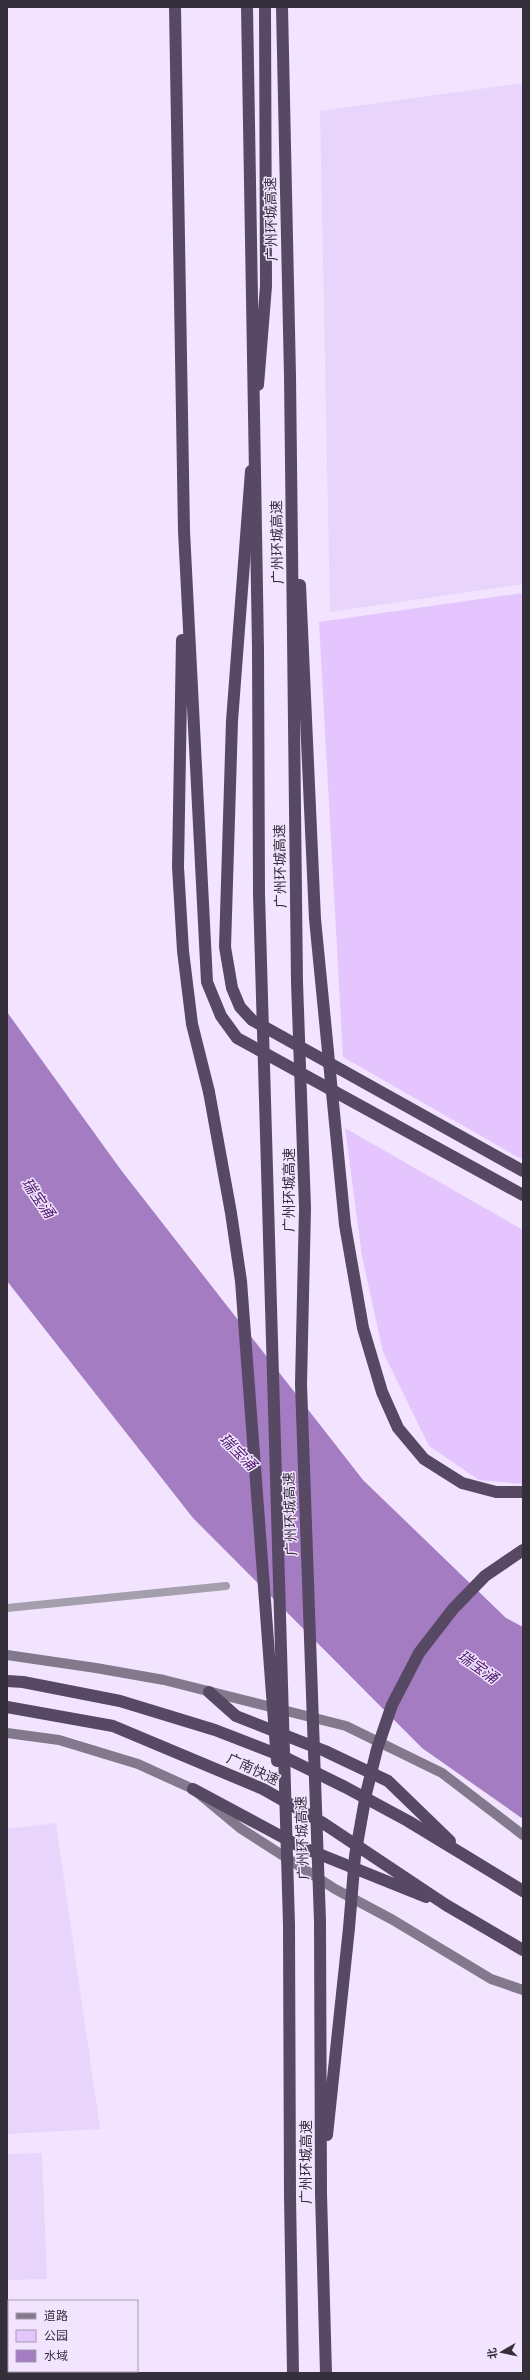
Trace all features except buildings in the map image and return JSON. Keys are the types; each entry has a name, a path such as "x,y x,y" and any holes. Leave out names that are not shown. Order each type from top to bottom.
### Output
{"highway":[{"path":"175,7 184,531 207,982 221,1016 237,1038 523,1196"},
{"name":"广州环城高速","path":"247,7 258,648 259,894 289,1926 290,2196 293,2373"},
{"path":"265,7 266,286 232,721 225,947 232,988 240,1007 252,1020 523,1171"},
{"name":"广州环城高速","path":"282,7 290,376 297,966 304,1208 301,1384 320,1921 321,2194 326,2373"},
{"path":"290,376 315,919 345,1225 363,1328 382,1392 398,1428 424,1459 462,1483 496,1492 523,1492"},
{"path":"184,531 178,867 183,952 192,1024 210,1092 241,1281 289,1926"},
{"path":"321,2194 349,1928 355,1856 366,1794 377,1749 392,1705 419,1654 452,1609 485,1576 523,1550"},
{"name":"广南快速","path":"7,1681 23,1682 120,1701 215,1730 282,1756 345,1787 465,1855 523,1891"},
{"path":"209,1692 236,1716 325,1751 388,1781 465,1855"},
{"name":"广南快速","path":"7,1707 113,1726 224,1771 263,1789 323,1822 446,1905 523,1950"},
{"path":"194,1789 299,1846 446,1905"}],"main road":[{"path":"7,1655 96,1668 209,1692 346,1726 442,1773 523,1835"},
{"path":"7,1733 58,1740 138,1764 194,1789 240,1828 335,1889 393,1920 491,1979 523,1990"}],"lane":[{"path":"7,1608 226,1586"}],"shaded area":[{"path":"523,83 523,584 330,612 320,111"},
{"path":"56,1823 100,2129 7,2134 7,1829"},
{"path":"42,2153 47,2279 7,2280 7,2154"},
{"path":"7,2308 8,2372 79,2372 79,2373 7,2373"}],"green space":[{"path":"523,593 523,1160 343,1057 319,622"},
{"path":"345,1128 523,1230 523,1484 479,1480 429,1446 383,1352 362,1256"}],"water":[{"name":"瑞宝涌","path":"7,1012 121,1170 363,1480 506,1618 523,1627 523,1819 422,1748 193,1518 7,1281"}]}
